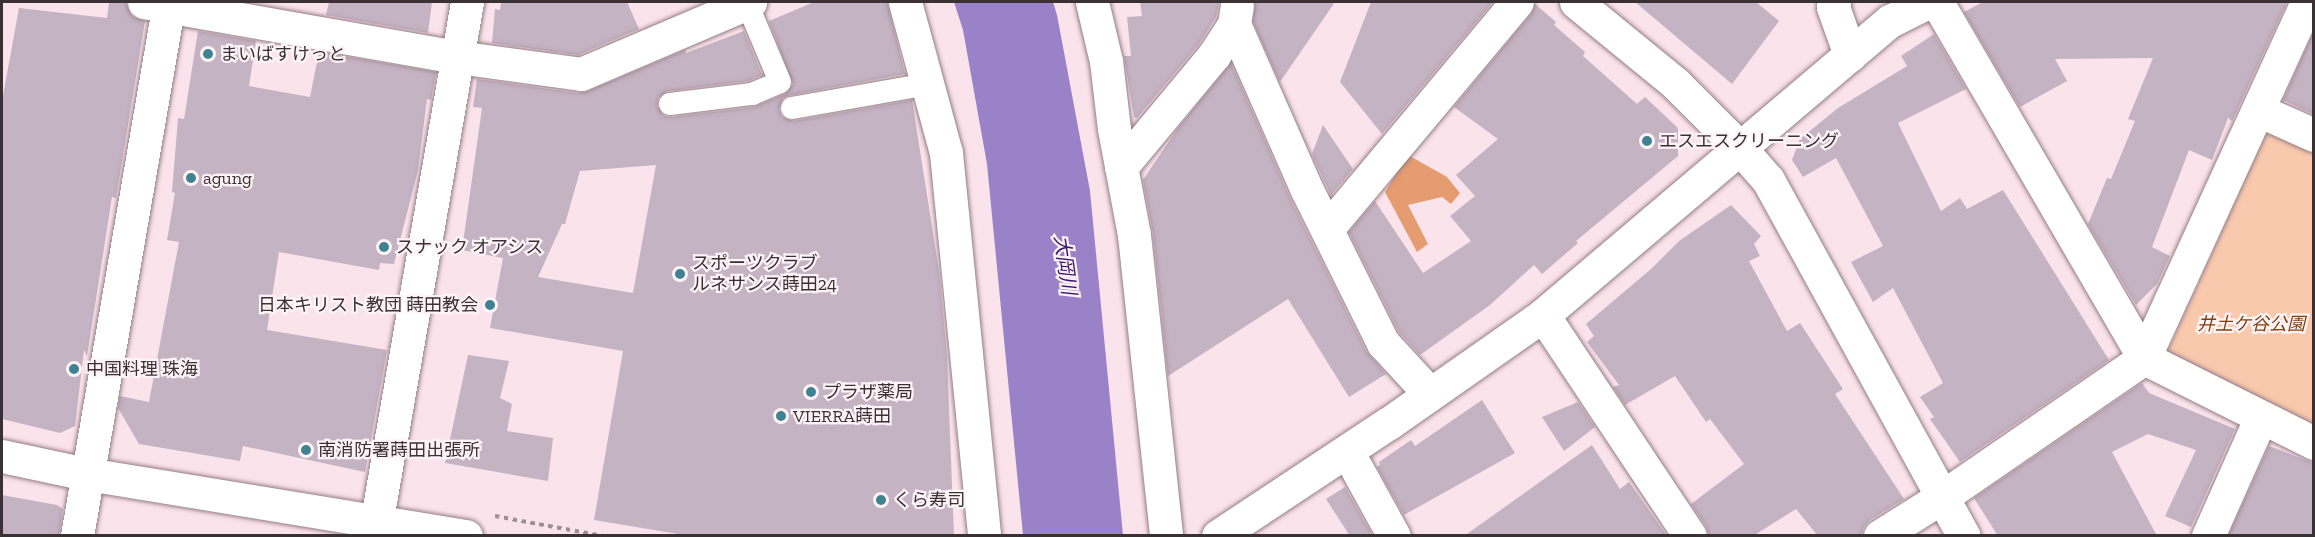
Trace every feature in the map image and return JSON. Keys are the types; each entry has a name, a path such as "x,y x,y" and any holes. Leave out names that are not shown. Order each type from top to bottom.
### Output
{"street":[{"path":"375,528 466,2"},
{"path":"77,536 160,3 456,57 581,74 749,2"},
{"path":"905,2 946,153 953,314 984,536"},
{"path":"1092,2 1106,61 1121,167 1134,235 1166,536"},
{"path":"1327,229 1517,2"},
{"path":"1576,2 1675,83 1739,147 1768,180 1964,536"},
{"path":"1834,2 1833,7 1850,55"},
{"path":"1218,536 1347,451 1543,315 1890,21 1928,2"},
{"path":"1936,2 2144,358 2313,442"},
{"path":"1880,536 2144,358 2307,2"},
{"path":"1121,167 1214,55 1236,13"},
{"path":"1236,13 1327,229 1383,343 1430,394"},
{"path":"2258,110 2313,135"},
{"path":"1543,315 1690,536"},
{"path":"2208,536 2261,417"},
{"path":"1347,451 1395,536"},
{"path":"2,456 375,528 466,536"}],"lane":[{"path":"670,104 752,94 780,82 749,2"},
{"path":"792,108 928,84"}],"green space":[{"name":"井土ケ谷公園","path":"2269,127 2313,149 2313,425 2166,355"}],"shaded area":[{"path":"1408,155 1447,177 1460,193 1451,204 1442,197 1408,205 1428,244 1417,252 1385,192"}],"water":[{"name":"大岡川","path":"954,2 1053,2 1090,191 1123,535 1023,535 987,164 963,30"}],"building":[{"path":"109,2 126,2 132,16 145,21 116,198 112,197 87,356 84,350 75,426 60,433 2,419 2,101 19,8 107,18"},
{"path":"329,2 432,2 428,33 326,15"},
{"path":"501,2 627,2 639,29 578,55 492,43 495,9 500,10"},
{"path":"814,2 887,2 905,74 790,95 783,98 779,110 782,117 794,121 912,100 939,271 947,355 954,536 690,536 594,520 623,351 490,328 503,258 462,250 482,108 473,107 477,79 578,93 588,91 685,50 686,53 744,31 762,75 748,81 668,91 658,98 657,106 664,116 672,117 754,107 785,94 793,84 769,21","holes":["656,165 633,293 538,277 562,224 565,224 580,171"]},
{"path":"1140,2 1219,2 1216,17 1199,44 1137,118 1134,117 1124,56 1131,56 1127,17 1142,16"},
{"path":"1255,2 1335,2 1280,82 1253,22"},
{"path":"1371,2 1493,2 1382,134 1340,82"},
{"path":"1635,2 1756,2 1779,21 1732,84"},
{"path":"1983,2 2287,2 2232,121 2228,118 2212,160 2189,150 2152,247 2170,256 2157,284 2136,305 2088,224 2107,178 2111,179 2135,121 2128,119 2153,58 2055,59 2067,81 2020,107 1964,12"},
{"path":"1535,4 1556,22 1554,25 1585,52 1583,56 1637,104 1645,97 1678,128 1678,156 1576,241 1578,243 1542,274 1534,265 1490,305 1420,355 1399,332 1349,232 1375,201 1423,273 1471,241 1450,216 1475,196 1456,175 1498,139 1454,107 1531,14"},
{"path":"198,31 256,41 249,86 310,97 319,52 436,72 431,100 427,99 418,170 394,264 380,263 379,270 279,252 267,330 387,350 365,472 243,446 240,461 139,444 118,408 120,396 149,402 179,242 167,240 175,193 172,192 178,118 184,119"},
{"path":"2313,33 2313,114 2283,100"},
{"path":"1934,34 1966,89 1898,123 1941,211 1960,198 1967,209 2003,190 2109,360 1960,462 1930,419 1934,417 1920,397 1943,383 1893,288 1873,302 1851,262 1883,246 1836,158 1803,177 1792,160 1800,139 1838,108 1907,66 1901,56"},
{"path":"1231,63 1290,198 1366,351 1386,374 1349,397 1288,299 1168,376 1153,233 1143,180 1178,128"},
{"path":"1323,125 1353,169 1331,195 1312,154"},
{"path":"1731,205 1761,236 1754,244 1760,256 1749,261 1787,331 1800,323 1843,389 1835,394 1904,499 1870,520 1861,536 1818,536 1796,509 1753,536 1709,536 1706,526 1691,504 1744,464 1710,419 1706,422 1675,376 1625,405 1613,387 1619,385 1587,342 1594,336 1586,324 1651,269 1679,241"},
{"path":"468,355 509,361 500,398 512,404 507,431 553,438 548,481 445,463"},
{"path":"2142,383 2149,393 2235,429 2191,527 2165,516 2196,450 2148,434 2112,452 2157,536 1998,536 1974,498"},
{"path":"1482,400 1515,453 1404,515 1377,467 1380,465 1379,462 1411,440 1415,446"},
{"path":"1578,402 1595,427 1564,451 1542,417"},
{"path":"1592,445 1620,489 1629,482 1667,536 1464,536"},
{"path":"2269,446 2313,463 2313,536 2229,534"},
{"path":"1345,487 1371,533 1366,536 1350,536 1326,499"},
{"path":"2,495 57,505 63,509 59,536 2,536"}],"place":[{"name":"まいばすけっと","path":"208,54"},
{"name":"エスエスクリーニング","path":"1647,141"},
{"name":"agung","path":"191,178"},
{"name":"スナック オアシス","path":"384,247"},
{"name":"スポーツクラブ ルネサンス蒔田24","path":"680,274"},
{"name":"日本キリスト教団 蒔田教会","path":"490,305"},
{"name":"中国料理 珠海","path":"74,369"},
{"name":"プラザ薬局","path":"811,392"},
{"name":"VIERRA蒔田","path":"781,416"},
{"name":"南消防署蒔田出張所","path":"306,450"},
{"name":"くら寿司","path":"881,500"}]}
